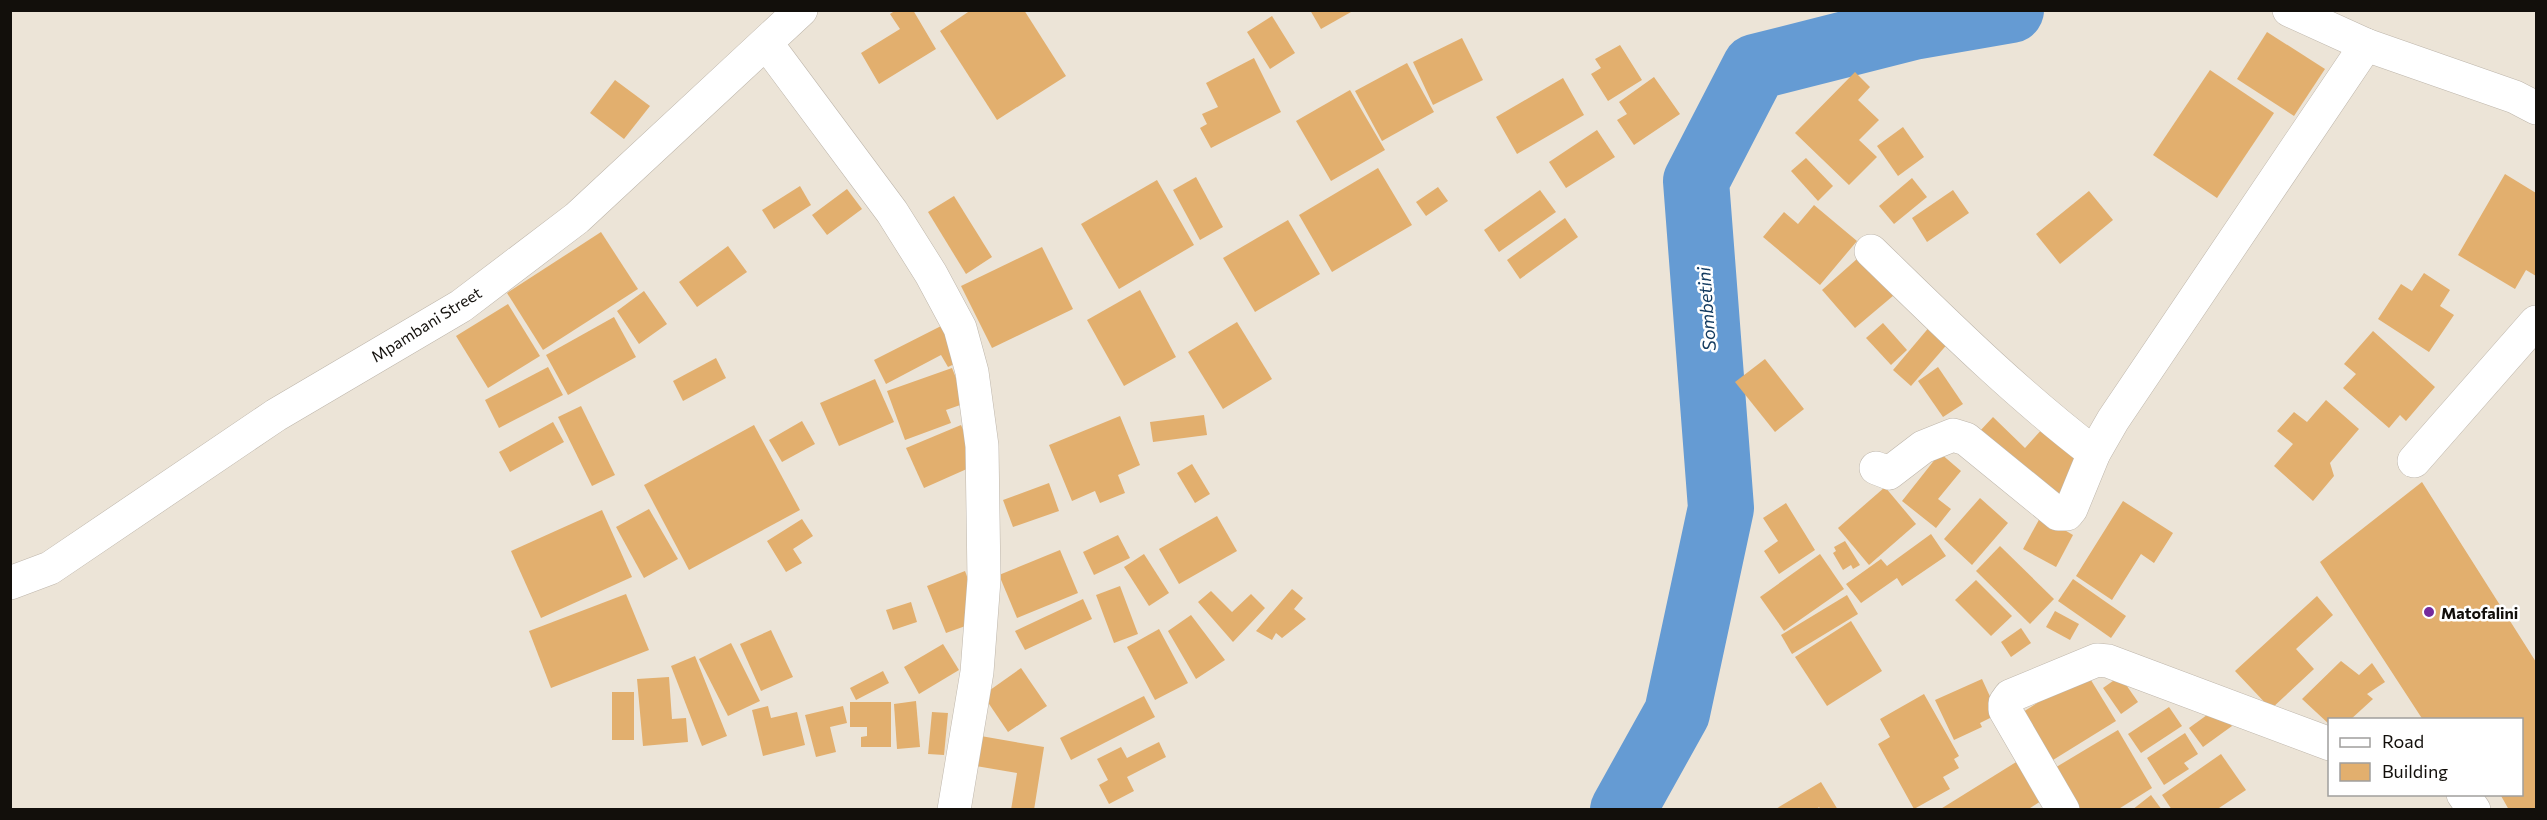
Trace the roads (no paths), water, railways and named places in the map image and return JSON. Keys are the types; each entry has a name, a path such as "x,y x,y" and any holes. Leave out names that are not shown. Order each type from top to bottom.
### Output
{"street":[{"name":"Mpambani Street","path":"10,583 50,568 276,415 460,306 578,218 801,10"},
{"path":"2289,10 2366,45 2515,97 2536,108"},
{"path":"767,44 891,212 931,274 960,328 972,372 982,446 984,580 977,672 954,810"},
{"path":"1876,468 1889,473 1923,447 1953,435 1966,439 2058,514 2067,514 2094,453 2113,420 2366,45"},
{"path":"1871,251 1977,354 2060,427 2094,453"},
{"path":"2414,460 2536,322"},
{"path":"2063,810 2005,710 2005,703 2010,696 2097,660 2108,661 2328,743"},
{"path":"2464,796 2474,810"}],"waterway":[{"name":"Sombetini","path":"1623,810 1677,713 1721,508 1696,181 1755,67 1913,27 2011,10"}],"place":[{"name":"Matofalini","path":"2429,612"}]}
